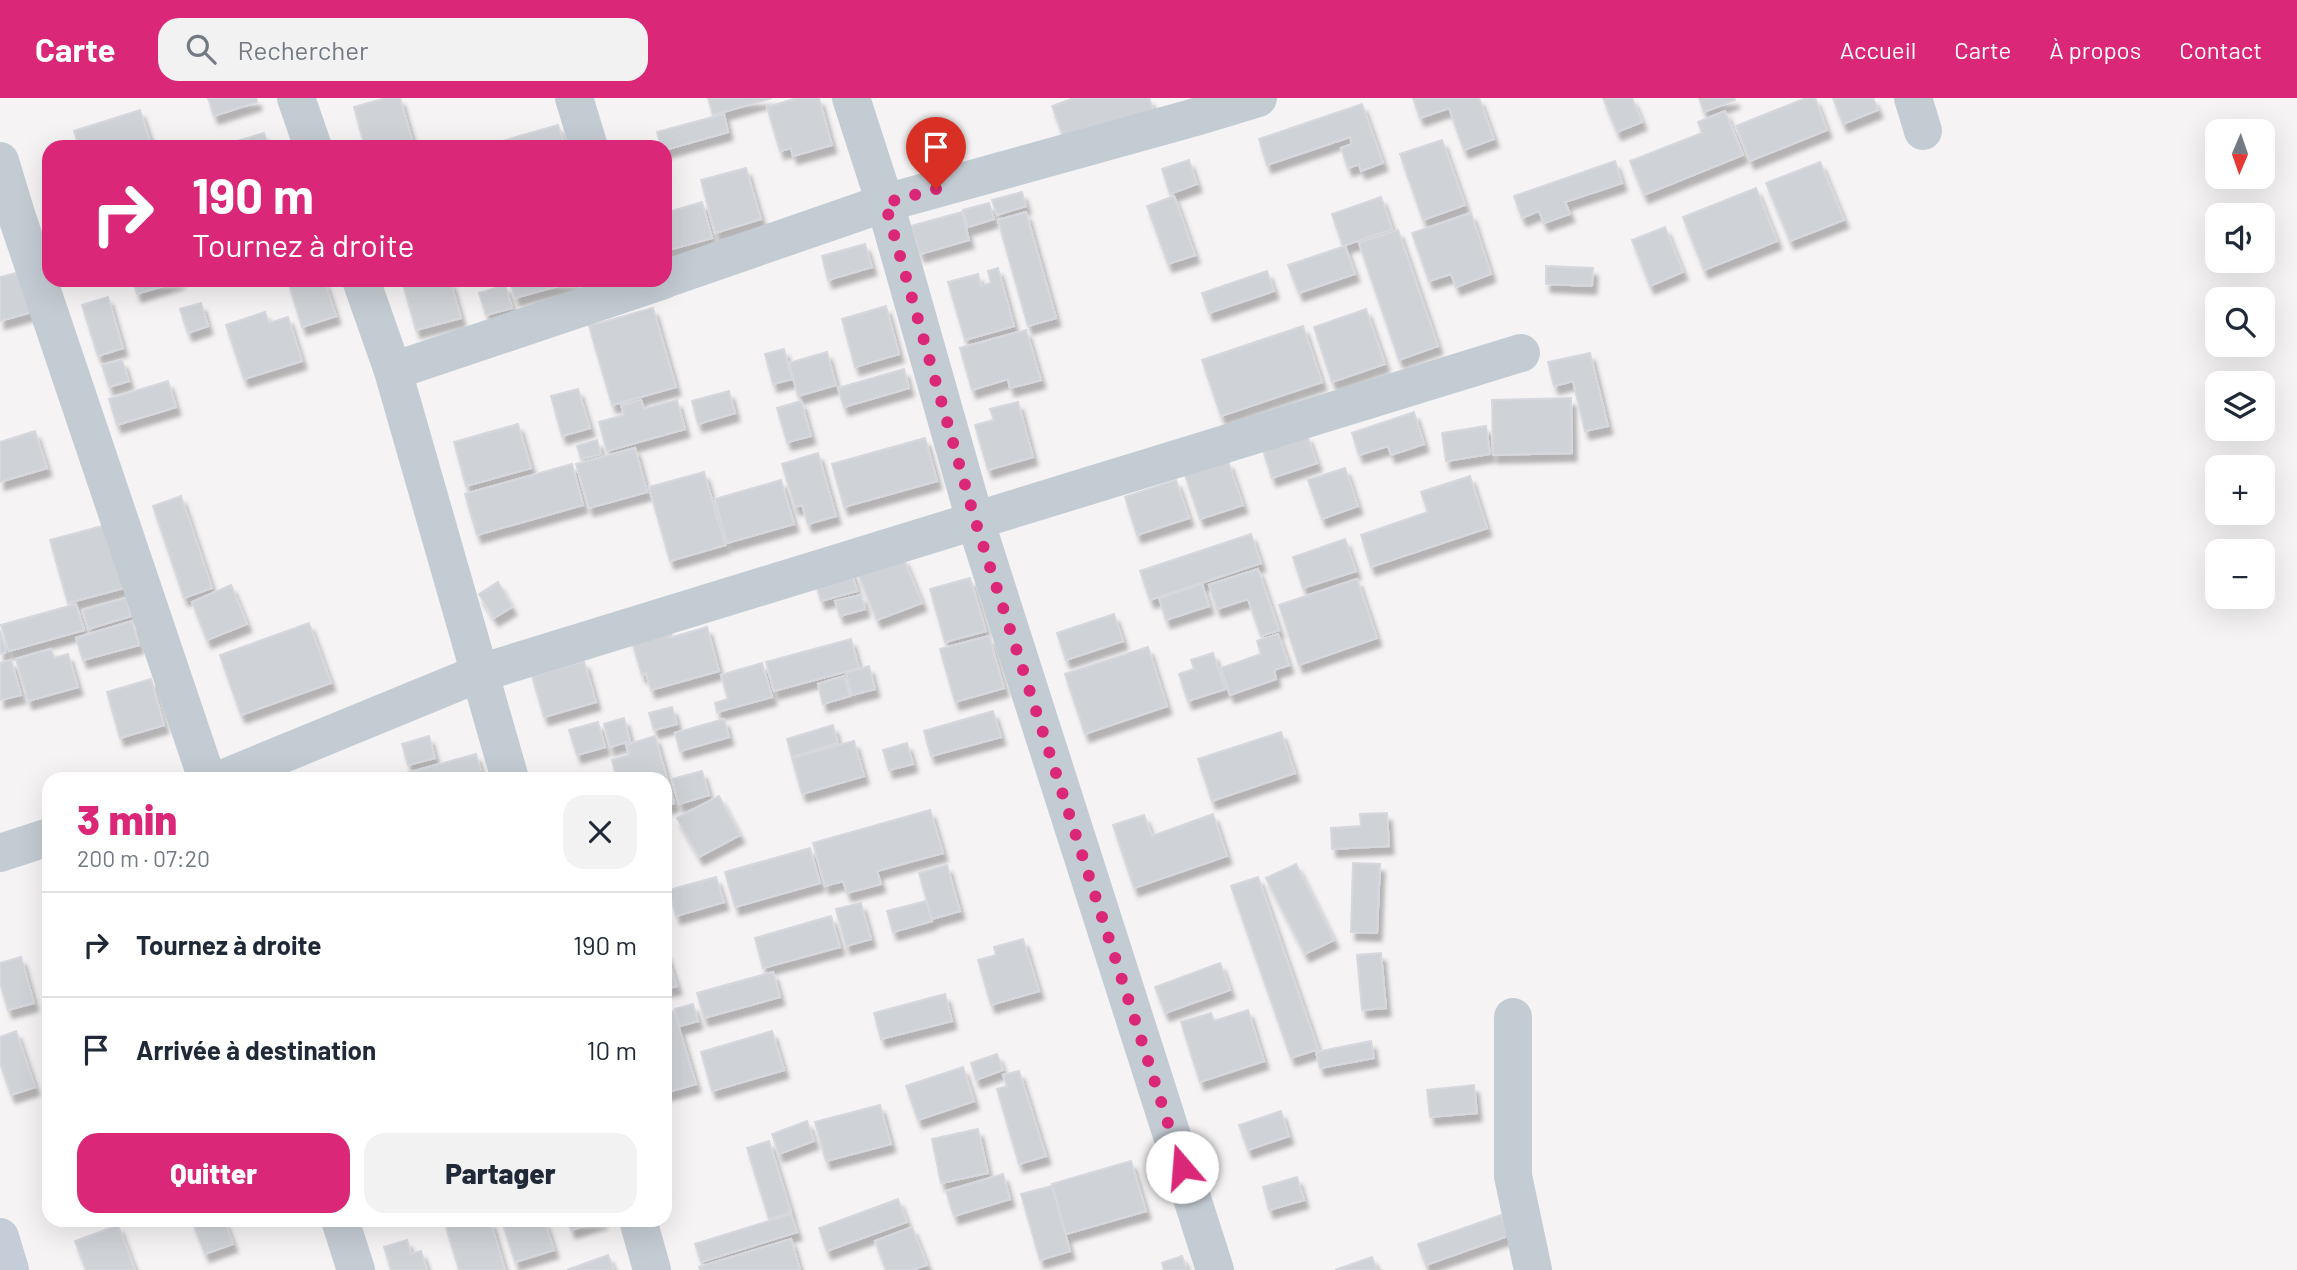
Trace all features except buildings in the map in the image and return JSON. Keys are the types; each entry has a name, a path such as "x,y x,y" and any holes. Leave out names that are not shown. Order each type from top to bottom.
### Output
{"street":[{"path":"296,98 311,140"},
{"path":"574,98 587,140"},
{"path":"851,98 885,203 975,520 1215,1270"},
{"path":"672,275 885,203 1189,108 1258,98"},
{"path":"0,161 8,216 206,772"},
{"path":"363,287 393,371 508,772"},
{"path":"393,371 635,287"},
{"path":"239,772 480,673 1521,353"},
{"path":"0,853 42,839"},
{"path":"1513,1017 1513,1176 1533,1270"},
{"path":"342,1227 356,1270"},
{"path":"640,1227 652,1270"},
{"path":"0,1237 10,1270"}],"route":[{"path":"936,189 885,203 975,520 1182,1167"}]}
